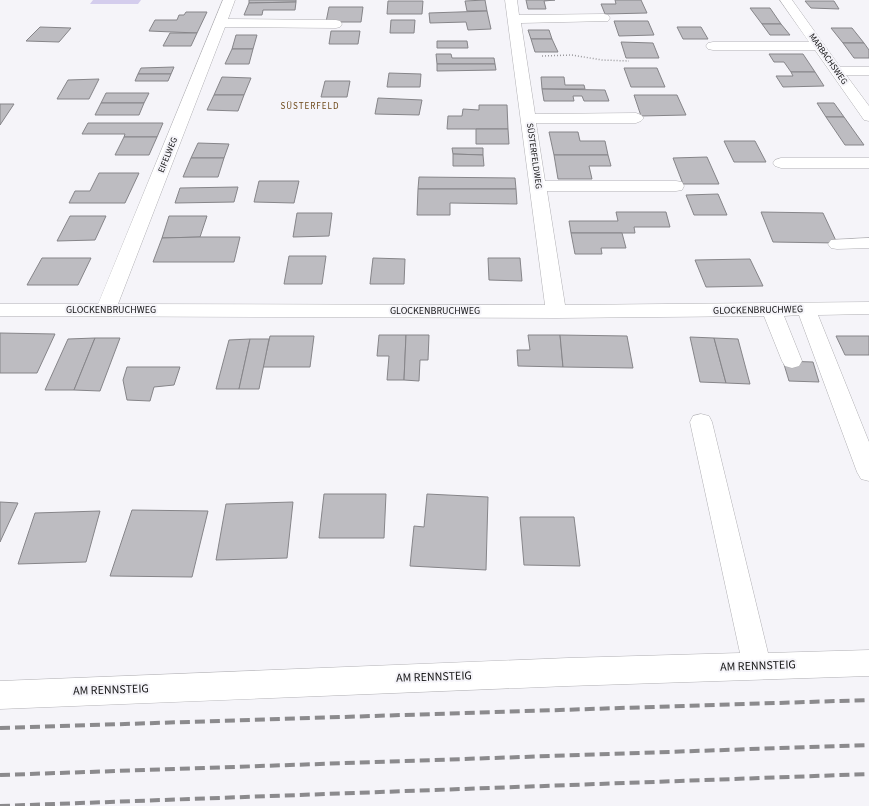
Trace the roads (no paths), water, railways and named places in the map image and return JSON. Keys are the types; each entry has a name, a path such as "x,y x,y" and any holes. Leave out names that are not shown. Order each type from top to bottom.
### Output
{"street":[{"name":"EIFELWEG","path":"106,309 229,0"},
{"name":"MARBACHSWEG","path":"786,0 869,117"},
{"path":"513,11 602,16"},
{"name":"SÜSTERFELDWEG","path":"513,11 556,312"},
{"path":"220,23 336,24"},
{"path":"713,46 818,46"},
{"path":"836,72 869,71"},
{"path":"529,119 636,118"},
{"path":"781,162 869,163"},
{"path":"538,186 676,186"},
{"path":"837,244 869,243"},
{"name":"GLOCKENBRUCHWEG","path":"0,310 106,309 556,312 869,308"},
{"path":"771,309 792,361"},
{"path":"806,309 869,472"},
{"path":"701,422 757,666"},
{"name":"AM RENNSTEIG","path":"0,695 568,672 869,663"}],"railway":[{"path":"0,728 869,700"},
{"path":"0,775 869,745"},
{"path":"0,806 869,774"}],"district":[{"name":"SÜSTERFELD","path":"310,106"}]}
